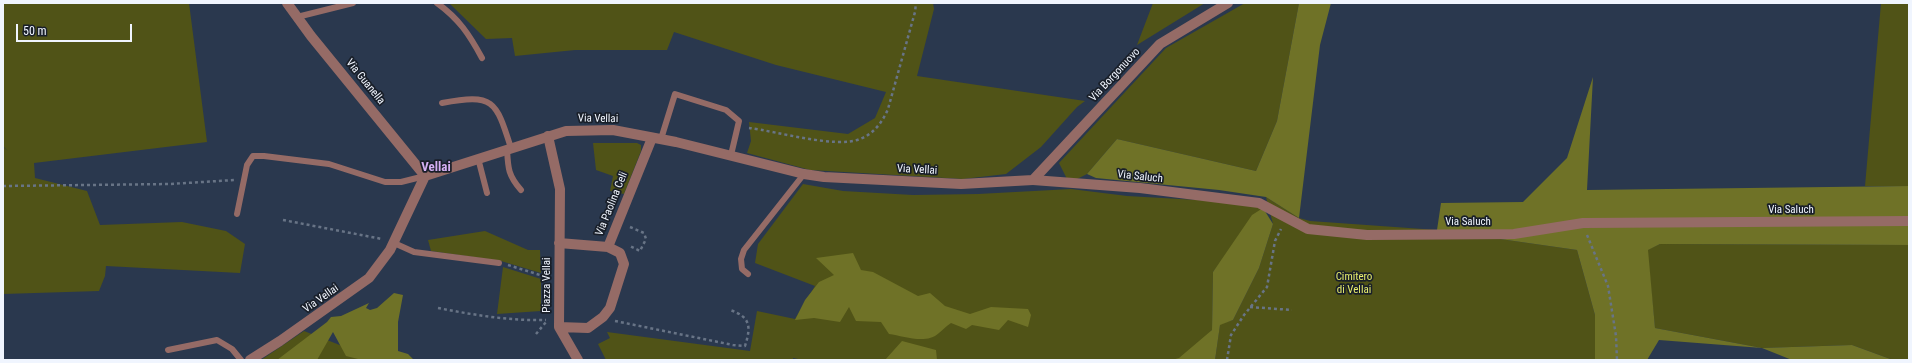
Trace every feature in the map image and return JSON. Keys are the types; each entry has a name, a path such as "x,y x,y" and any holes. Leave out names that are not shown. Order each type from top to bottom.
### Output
{"street":[{"name":"Via Guanella","path":"287,3 425,176"},
{"name":"Via Borgonuovo","path":"1033,180 1160,44 1228,3"},
{"name":"Via Vellai","path":"250,360 280,342 369,278 380,265 394,243 425,176 566,131 613,130 731,155 804,174 824,177 961,184 1033,180"},
{"name":"Piazza Vellai","path":"548,136 560,189 559,326"},
{"name":"Via Paolina Celi","path":"559,326 588,328 603,317 610,308 624,264 620,253 608,247 657,139"},
{"name":"Via Saluch","path":"1033,180 1140,188 1259,203 1308,229 1366,234 1514,234 1583,223 1909,222"},
{"name":"Piazza Vellai","path":"559,243 608,247"},
{"path":"559,326 574,358"}],"lane":[{"path":"297,16 352,3"},
{"path":"437,3 452,14 470,35 482,58"},
{"path":"657,139 675,94 726,110 739,121 731,155"},
{"path":"442,103 471,99 484,100 493,106 501,116 509,149 509,172 511,178 521,190"},
{"path":"238,214 249,160 253,156 329,164 386,182 401,182 425,176"},
{"path":"478,158 487,193"},
{"path":"748,274 742,269 741,259 744,250 804,174"},
{"path":"394,243 414,252 499,263"},
{"path":"168,350 217,340 232,348 241,360"}],"path":[{"path":"738,126 823,141 845,142 860,139 882,123 888,109 915,12 916,3"},
{"path":"3,186 170,184 244,180"},
{"path":"1227,360 1232,335 1250,307 1267,287 1275,241 1287,217"},
{"path":"283,220 375,237 394,243"},
{"path":"1583,223 1608,286 1616,336 1617,360"},
{"path":"640,251 646,239 644,233"},
{"path":"499,263 540,275 559,275"},
{"path":"1250,307 1292,310"},
{"path":"438,308 477,316 529,321 548,320 536,334"},
{"path":"603,317 615,321 733,345 745,346 749,325 746,318 730,310"}],"green space":[{"path":"3,3 189,3 207,142 34,163 35,178 87,191 100,225 182,222 226,231 245,244 240,273 106,266 105,276 99,291 3,294 3,147 8,151 3,146"},
{"path":"449,3 933,3 934,9 917,76 1085,101 1077,107 1041,147 1006,174 963,179 810,170 747,153 751,141 749,122 848,134 875,118 886,92 776,65 674,32 667,50 575,50 515,56 512,38 486,39"},
{"path":"1153,3 1205,3 1137,45"},
{"path":"1245,3 1299,3 1277,121 1256,171 1117,139 1087,174 1069,183 1059,163 1166,48"},
{"path":"1881,3 1909,3 1909,186 1865,186"},
{"path":"593,143 637,143 641,145 641,151 624,194 610,191 613,176 596,170"},
{"path":"803,184 843,191 913,195 978,194 1071,189 1127,196 1233,202 1263,208 1213,272 1212,330 1191,360 803,360 793,358 793,360 606,360 598,344 610,338 607,332 750,351 757,311 795,319 815,286 755,263 758,244"},
{"name":"Cimitero di Vellai","path":"1266,197 1299,218 1310,221 1437,230 1577,250 1595,315 1595,360 1215,360 1220,324 1233,320 1259,268 1273,224"},
{"path":"485,231 528,250 540,250 541,273 501,261 431,251 428,240"},
{"path":"1660,244 1909,245 1909,360 1893,360 1852,345 1762,348 1655,328 1647,250"},
{"path":"503,267 541,279 541,311 497,314"},
{"path":"304,331 378,360 261,360"}],"shaded area":[{"path":"1299,3 1331,3 1320,45 1299,218 1266,197 1219,190 1096,178 1087,174 1117,139 1256,171 1277,121"},
{"path":"1593,77 1587,190 1909,186 1909,245 1660,244 1648,250 1655,328 1762,348 1659,340 1647,360 1595,360 1595,315 1577,250 1437,230 1441,203 1523,202 1567,158"},
{"path":"1263,208 1273,224 1259,268 1233,320 1220,325 1215,360 1172,360 1179,358 1212,330 1213,272 1252,215"},
{"path":"853,253 861,270 873,272 918,296 930,293 945,306 970,314 991,307 1028,309 1031,315 1028,327 1008,320 999,330 972,325 966,329 951,323 934,337 915,339 889,334 881,322 856,321 849,307 840,322 814,318 795,320 805,300 819,282 834,275 816,258"},
{"path":"394,293 403,295 398,322 398,351 408,354 414,360 362,360 346,356 333,332 317,360 277,360 327,322 331,317 341,316 369,303 366,308 370,310 377,308"},
{"path":"902,341 936,350 937,360 885,360"},
{"path":"1852,345 1893,360 1792,360 1762,348"}],"district":[{"name":"Vellai","path":"436,168"}]}
